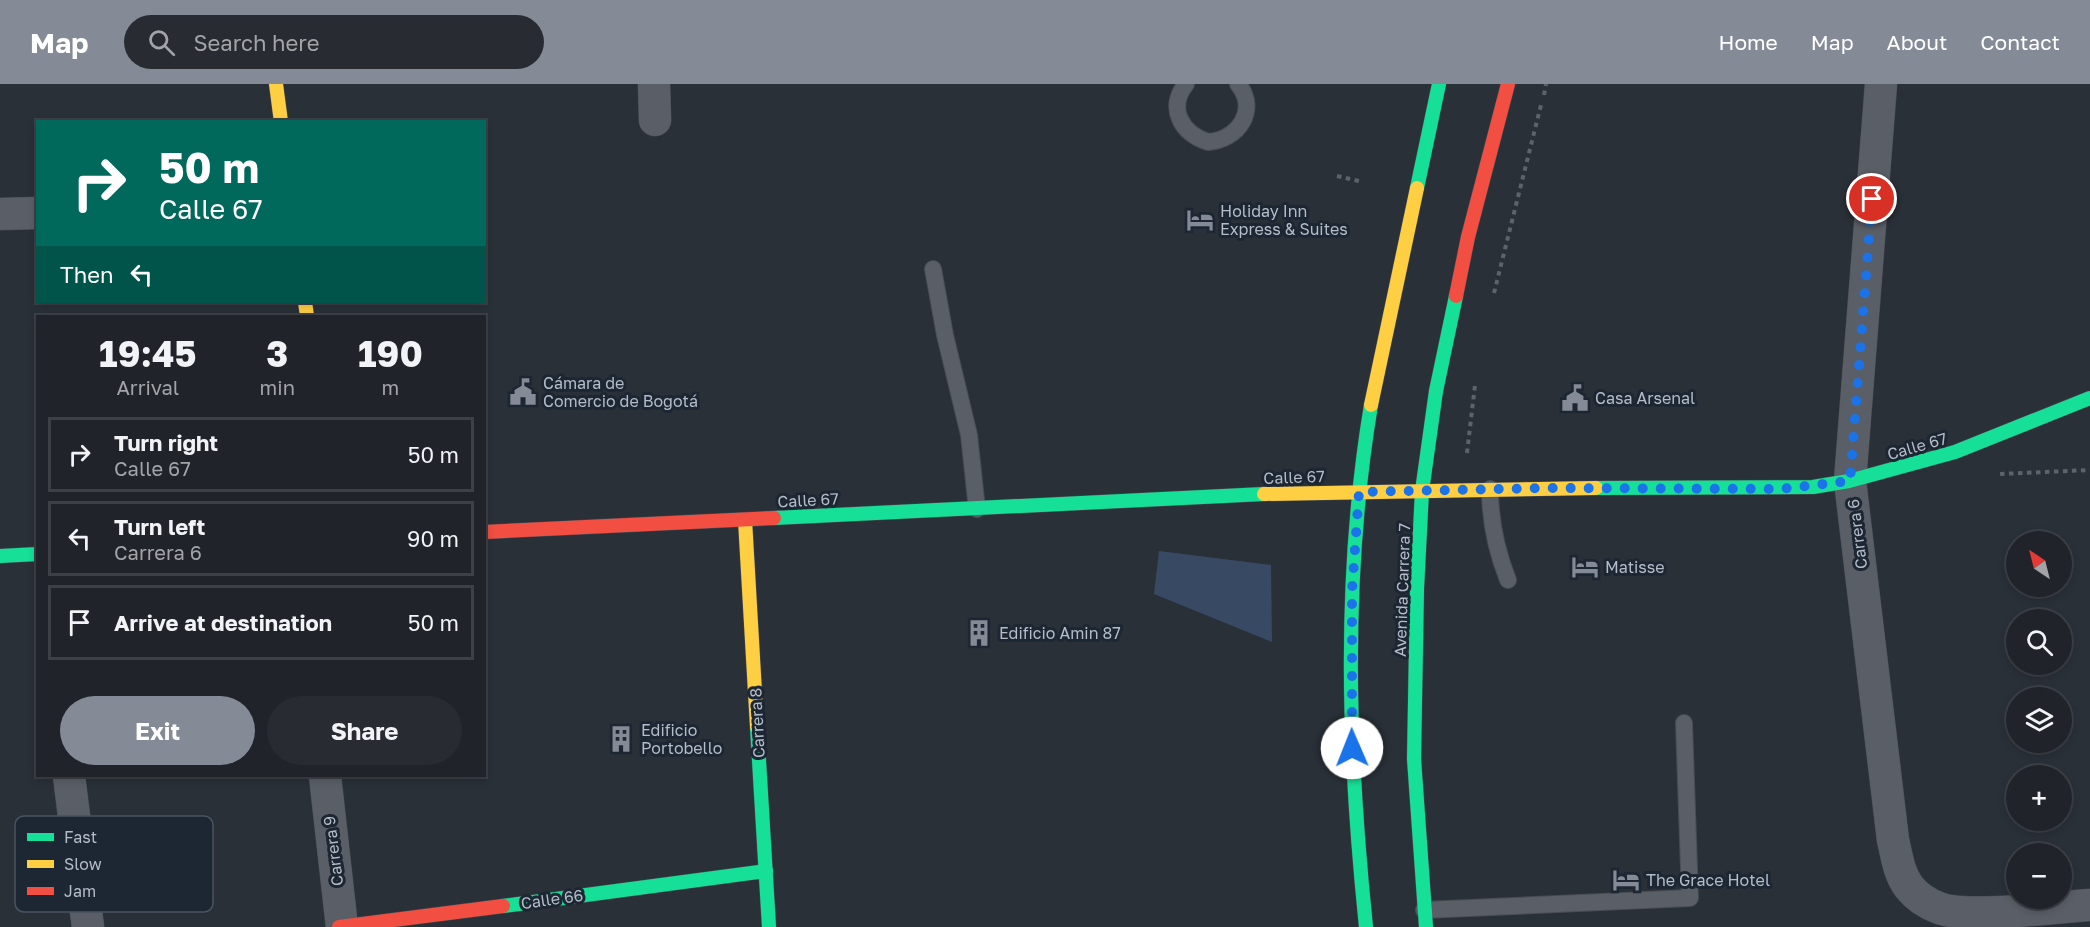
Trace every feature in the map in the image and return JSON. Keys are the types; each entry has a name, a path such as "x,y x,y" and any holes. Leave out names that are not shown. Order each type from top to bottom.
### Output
{"main road":[{"path":"276,84 281,120"},
{"path":"1366,927 1355,801 1351,691 1352,591 1359,492 1402,247 1439,84"},
{"name":"Avenida Carrera 7","path":"1425,919 1414,759 1417,589 1422,491 1436,391 1468,237 1508,84"},
{"name":"Calle 67","path":"486,532 1359,492 1490,489 1780,489 1850,481 1942,457 2090,398"},
{"name":"Carrera 8","path":"745,520 769,927"},
{"path":"0,556 36,554"},
{"name":"Calle 66","path":"341,927 765,871"}],"street":[{"path":"654,84 655,120"},
{"name":"Carrera 6","path":"1881,84 1850,481 1893,840 1901,875 1910,888 1924,901 1941,909 1966,912 2090,904"},
{"path":"0,214 36,213"},
{"path":"69,777 74,816"},
{"name":"Carrera 9","path":"324,777 341,927"},
{"path":"86,912 88,927"}],"lane":[{"path":"1186,84 1177,100 1180,123 1187,132 1208,142 1219,141 1239,129 1246,107 1240,85"},
{"path":"933,268 945,335 969,435 977,509"},
{"path":"1490,489 1490,516 1498,555 1508,580"},
{"path":"1425,919 1690,898 1684,723"}],"path":[{"path":"1494,296 1546,84"},
{"path":"1337,176 1363,182"},
{"path":"1467,453 1476,379"}],"water":[{"path":"1159,551 1271,565 1272,642 1154,594"}],"traffic: fast":[{"path":"1417,188 1439,84"},
{"path":"1426,927 1414,759 1417,589 1422,491 1436,391 1456,296"},
{"path":"1596,488 1813,487 1849,481 1955,452 2090,398"},
{"path":"1366,927 1355,796 1351,666 1355,535 1371,405"},
{"path":"774,518 1264,494"},
{"path":"0,556 36,554"},
{"path":"757,727 769,927"},
{"path":"503,906 766,871"}],"traffic: slow":[{"path":"276,84 281,120"},
{"path":"1371,405 1417,188"},
{"path":"305,303 307,315"},
{"path":"1264,494 1596,488"},
{"path":"745,520 757,727"}],"traffic: jam":[{"path":"1456,296 1468,237 1508,84"},
{"path":"486,532 774,518"},
{"path":"339,927 503,906"}],"place":[{"name":"Holiday Inn Express & Suites","path":"1200,220"},
{"name":"Cámara de Comercio de Bogotá","path":"523,392"},
{"name":"Casa Arsenal","path":"1575,398"},
{"name":"Matisse","path":"1585,567"},
{"name":"Edificio Amin 87","path":"979,633"},
{"name":"Edificio Portobello","path":"621,739"},
{"name":"The Grace Hotel","path":"1626,880"}],"route":[{"path":"1352,748 1352,591 1359,492 1548,488 1780,489 1814,487 1850,481 1872,199"}]}
